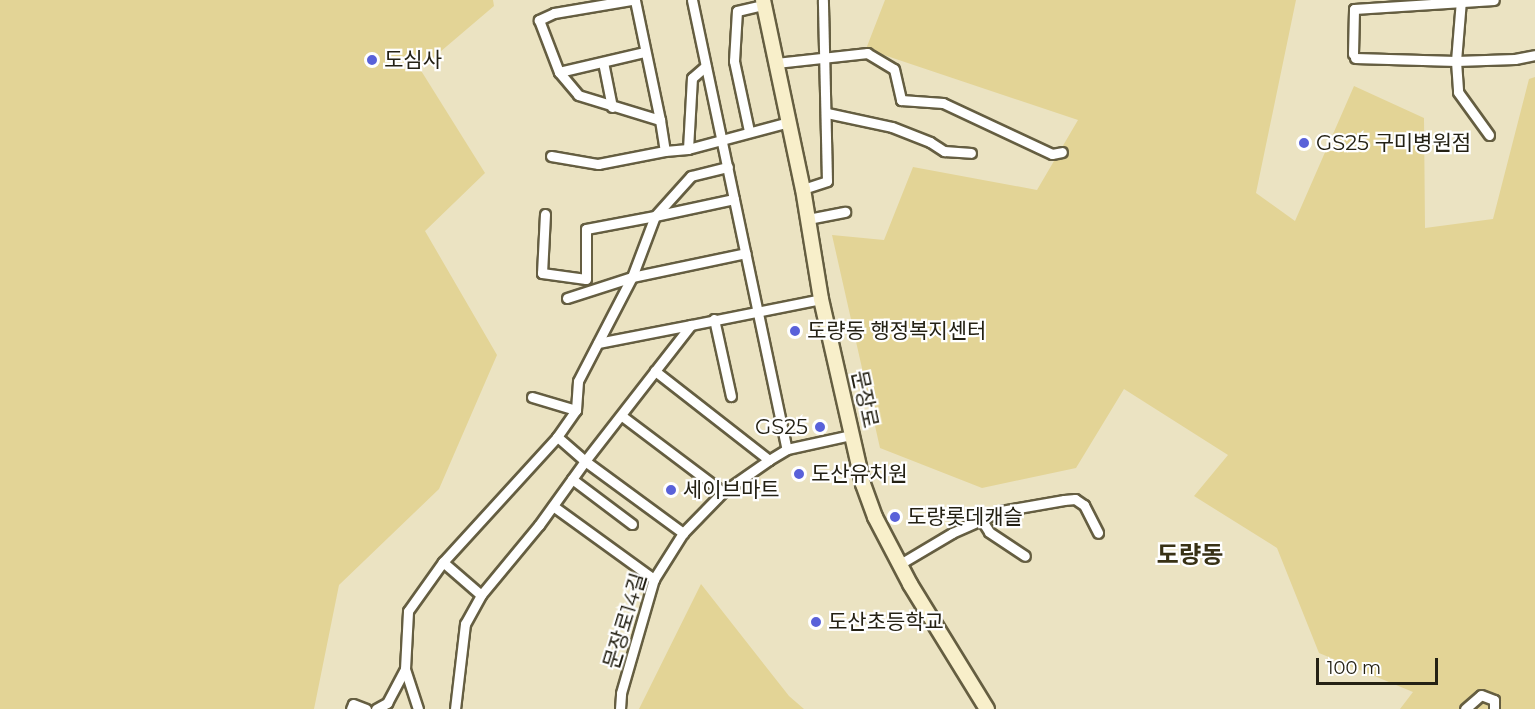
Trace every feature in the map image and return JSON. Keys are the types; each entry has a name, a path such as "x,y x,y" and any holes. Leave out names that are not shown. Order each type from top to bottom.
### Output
{"street":[{"path":"660,120 578,95 559,72 539,20 554,13 633,0 660,120 665,151"},
{"path":"692,0 787,449"},
{"path":"803,189 827,181 823,0"},
{"path":"1494,0 1353,4 1354,56 1456,61 1515,59 1535,55"},
{"path":"748,131 734,61 737,11 764,2"},
{"name":"문장로","path":"764,2 803,189 821,299 863,484 875,517 900,564 987,709"},
{"path":"1461,2 1456,61 1458,92 1489,135"},
{"path":"559,72 644,52"},
{"path":"776,63 867,53 894,69 901,100 943,104 1052,154 1062,152"},
{"path":"603,62 612,106"},
{"path":"688,149 692,78 706,66"},
{"path":"827,113 892,127 930,142 944,151 971,153"},
{"path":"551,156 598,164 665,151 688,149 721,138 789,122"},
{"path":"418,709 405,669 408,611 442,562 557,437 576,410 578,381 632,277 655,216 691,176 728,167"},
{"path":"584,292 586,229 734,199"},
{"path":"808,219 845,212"},
{"path":"545,214 542,273 586,279"},
{"path":"567,298 632,277 746,253"},
{"path":"598,343 821,299"},
{"path":"714,319 731,396"},
{"path":"455,709 465,624 481,595 553,506 585,461 691,325"},
{"path":"655,371 769,460"},
{"path":"532,397 576,410"},
{"path":"621,416 723,492"},
{"name":"문장로14길","path":"620,709 621,693 654,579 683,533 723,492 787,449 851,435"},
{"path":"557,437 585,461 683,533"},
{"path":"572,479 632,524"},
{"path":"900,564 981,519 1001,512 1075,500 1089,510 1098,533"},
{"path":"553,506 654,579"},
{"path":"981,519 989,532 1025,556"},
{"path":"442,562 481,595"},
{"path":"376,709 387,703 405,669"},
{"path":"1465,709 1481,695 1494,700 1494,709"},
{"path":"351,709 353,704 366,709"}],"shaded area":[{"path":"0,0 493,0 494,6 420,69 485,173 425,231 497,355 439,489 339,585 314,709 0,709"},
{"path":"885,0 1296,0 1256,193 1295,221 1354,86 1424,118 1425,228 1493,219 1529,79 1535,77 1535,709 1400,709 1413,692 1319,653 1277,548 1194,496 1228,455 1124,389 1076,468 982,488 880,448 832,235 884,240 913,167 1037,190 1078,120 866,49"},
{"path":"701,584 789,696 804,709 639,709"}],"place":[{"name":"도심사","path":"372,60"},
{"name":"GS25 구미병원점","path":"1304,143"},
{"name":"도량동 행정복지센터","path":"795,331"},
{"name":"GS25","path":"820,427"},
{"name":"도산유치원","path":"799,474"},
{"name":"세이브마트","path":"671,490"},
{"name":"도량롯데캐슬","path":"895,517"},
{"name":"도산초등학교","path":"816,622"}],"district":[{"name":"도량동","path":"1190,555"}]}
